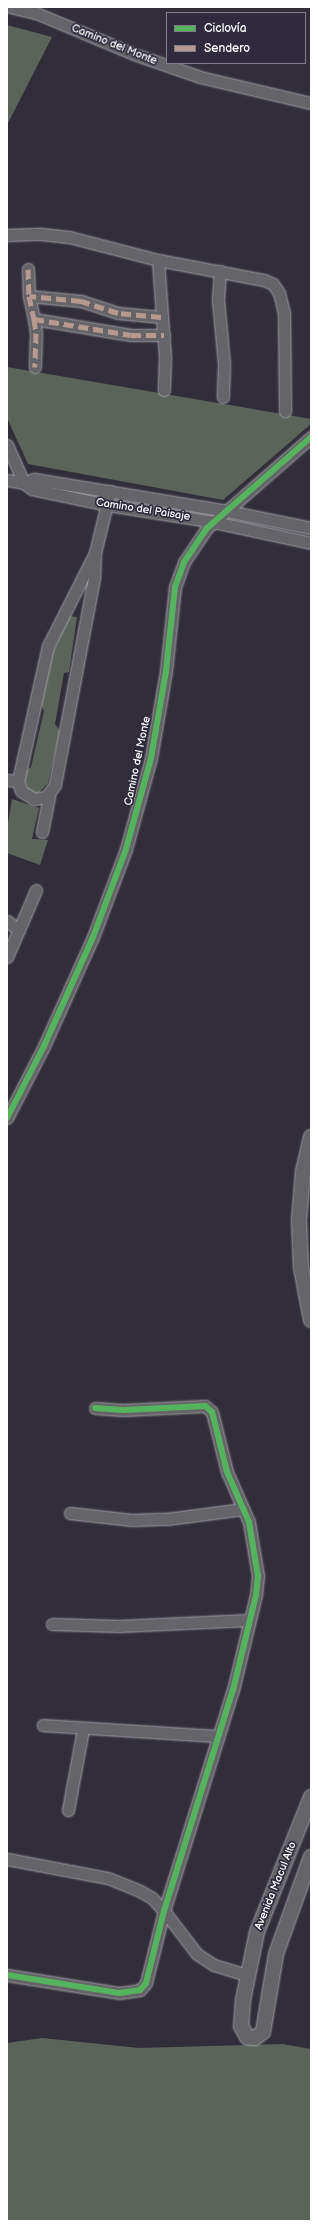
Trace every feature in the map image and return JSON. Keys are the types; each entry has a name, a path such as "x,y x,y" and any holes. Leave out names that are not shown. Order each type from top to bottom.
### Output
{"street":[{"name":"Camino del Monte","path":"10,7 36,13 134,54 200,78 311,103"},
{"path":"7,235 41,234 69,237 158,260 264,280 273,284 279,293 284,313 285,411"},
{"path":"158,260 161,317 164,335 164,390"},
{"path":"28,269 29,296 34,319 35,366"},
{"path":"220,271 218,300 224,364 223,397"},
{"path":"29,296 81,301 124,314 161,317"},
{"path":"34,319 131,335 164,335"},
{"name":"Camino del Monte","path":"7,1118 50,1033 93,937 117,876 137,814 152,751 166,671 176,581 190,551 214,522 311,437"},
{"path":"7,445 24,483"},
{"name":"Camino del Paisaje","path":"24,483 34,479 228,511 311,528"},
{"name":"Camino del Paisaje","path":"7,480 24,483 32,489 108,506 214,522 311,543"},
{"path":"95,553 94,578 56,782 48,794 40,799 28,797 12,780 48,646 95,553 108,506 110,491"},
{"path":"42,832 48,794"},
{"path":"7,957 36,890"},
{"path":"7,920 19,930"},
{"path":"311,1137 304,1172 299,1220 301,1267 311,1320"},
{"path":"7,1975 119,1993 140,1990 146,1983 164,1911 220,1736 249,1620 258,1576 249,1522 227,1472 212,1412 205,1406 144,1410 95,1408"},
{"path":"70,1513 132,1520 167,1519 243,1509"},
{"path":"52,1624 119,1626 249,1620"},
{"path":"43,1725 83,1729 220,1736"},
{"path":"68,1810 83,1729"},
{"name":"Avenida Macul Alto","path":"310,1802 265,1907 247,1975 241,2026 244,2034 255,2038 263,2032 276,1954 311,1857"},
{"path":"286,1858 293,1870 306,1871"},
{"path":"7,1859 108,1878 152,1898 164,1911 197,1954 214,1965 247,1975"}],"shaded area":[{"path":"7,25 52,37 7,125"},
{"path":"7,367 311,419 311,424 223,500 28,464 7,418"},
{"path":"69,616 77,617 69,672 64,673 55,724 60,731 48,783 37,795 29,792 24,779 25,771 31,767 44,711 41,705 52,655"},
{"path":"12,799 39,808 32,839 48,840 40,865 7,853 7,829"},
{"path":"42,2038 139,2048 283,2044 311,2049 311,2221 7,2221 7,2043"}],"marked path":[{"path":"28,269 29,296"},
{"path":"161,317 118,313 81,301 29,296 34,319 131,335 164,335"},
{"path":"34,319 36,333 35,367"}],"cycle path":[{"path":"7,1118 44,1046 93,937 126,849 151,758 166,671 175,587 184,562 206,529 311,437"},
{"path":"7,1975 119,1993 140,1990 146,1983 164,1911 233,1690 256,1595 258,1576 249,1522 227,1472 212,1412 205,1406 123,1410 95,1408"}]}
